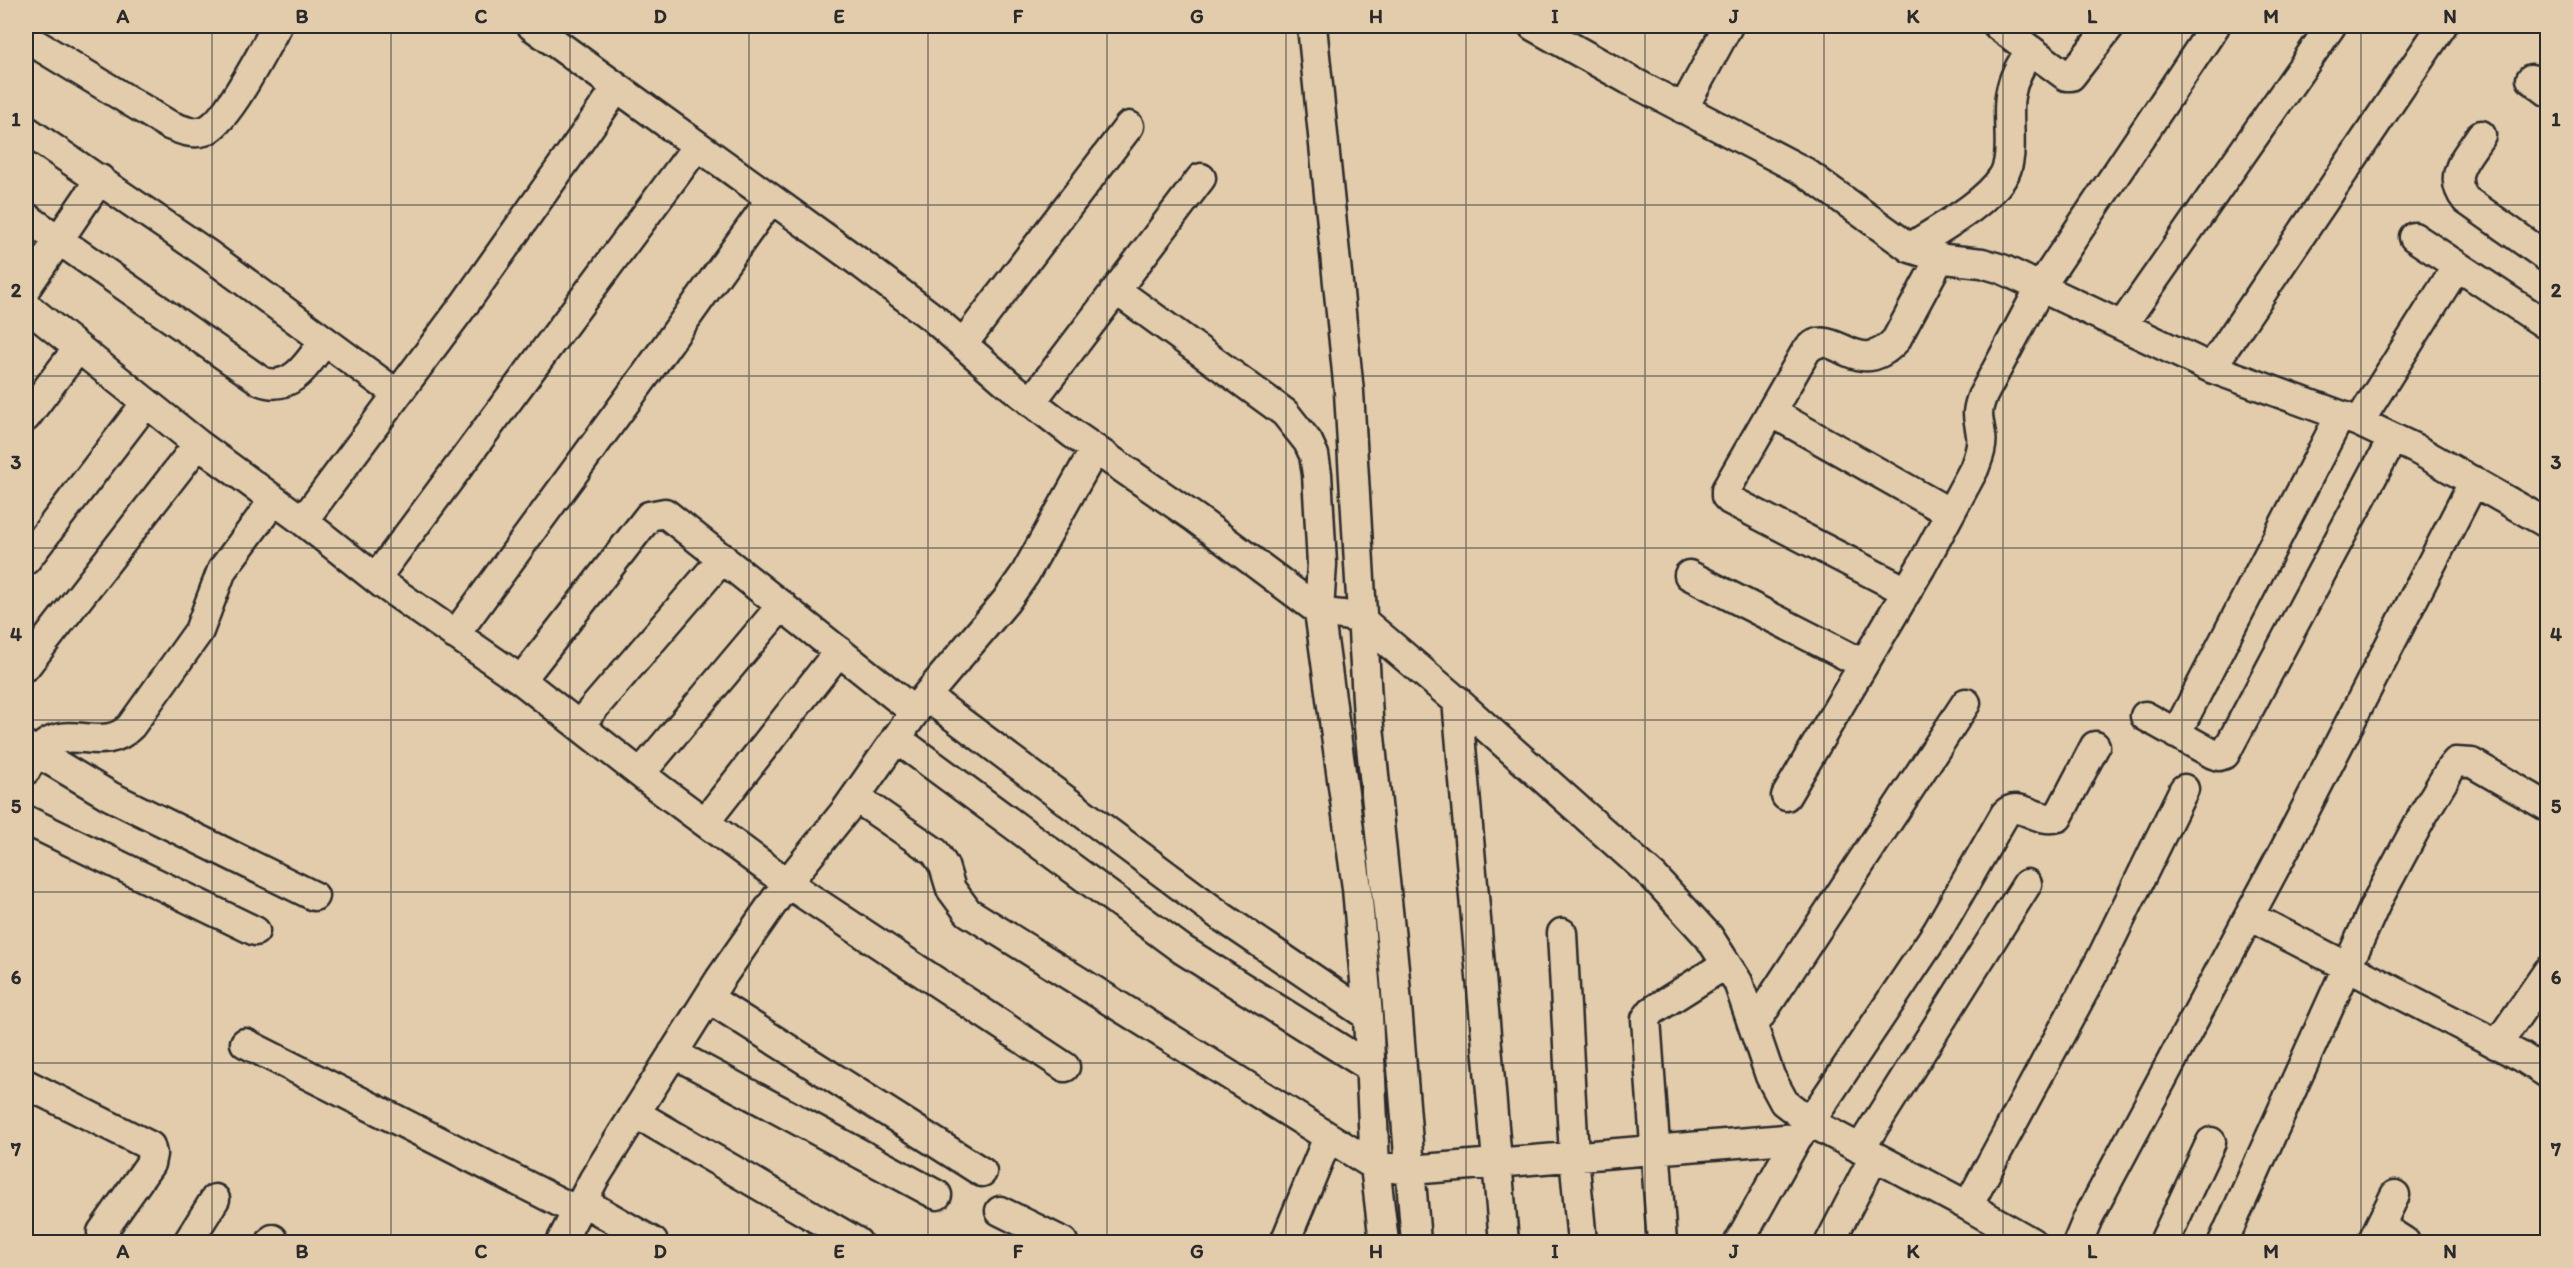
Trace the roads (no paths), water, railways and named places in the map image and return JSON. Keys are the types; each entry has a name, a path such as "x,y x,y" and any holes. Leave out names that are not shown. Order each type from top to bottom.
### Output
{"street":[{"path":"26,38 169,125 190,133 206,131 221,118 277,26"},
{"path":"532,26 872,272 933,318 1031,402 1095,449 1342,616 1457,700 1654,877 1709,937 1738,982 1770,1076 1803,1130"},
{"path":"1312,26 1349,392 1342,616 1357,888 1368,1016 1368,1066 1391,1168 1416,1242"},
{"path":"1533,26 1683,109 1805,172 1910,248 1940,258 1982,263 2041,286 2211,369 2350,419 2393,438 2547,524"},
{"path":"1683,109 1728,26"},
{"path":"2005,28 2066,76 2071,76 2077,72 2110,26"},
{"path":"1786,796 1906,591 1950,513 1980,453 1981,436 1977,411 1982,397 2041,286 2215,26"},
{"path":"2122,324 2331,26"},
{"path":"2211,369 2442,26"},
{"path":"1910,248 1969,208 2003,178 2008,168 2010,97 2015,75 2031,50"},
{"path":"303,521 617,88"},
{"path":"963,344 1129,126"},
{"path":"26,130 206,253 397,394"},
{"path":"2481,135 2458,173 2460,191 2466,200 2547,258"},
{"path":"376,578 697,146"},
{"path":"1031,402 1201,178"},
{"path":"26,288 100,179"},
{"path":"454,635 647,373 771,199"},
{"path":"26,217 220,354 269,384 279,384 299,373 324,341"},
{"path":"2414,237 2547,326"},
{"path":"1906,591 1726,496 1729,482 1812,344 1822,341 1864,357 1886,351 1896,340 1940,258"},
{"path":"2176,734 2350,419 2457,266"},
{"path":"1116,290 1285,413 1308,442 1314,455 1322,564 1342,616 1370,740 1394,968 1391,1168 1383,1242"},
{"path":"26,306 198,444 454,635 521,680 787,883 1065,1067"},
{"path":"26,417 78,348"},
{"path":"26,560 146,403"},
{"path":"1771,412 1950,513"},
{"path":"2145,716 2219,756 2228,750 2393,438"},
{"path":"26,666 198,444"},
{"path":"561,1242 635,1113 708,998 787,883 855,797 920,704 1006,601 1024,574 1095,449"},
{"path":"2078,1242 2088,1218 2249,916 2474,482"},
{"path":"274,500 222,570 199,631 125,733 110,740 59,737 48,741 29,756 314,896"},
{"path":"521,680 649,516 666,513 839,651 920,704 1222,917 1368,1016"},
{"path":"579,725 723,558"},
{"path":"1689,575 1863,664"},
{"path":"641,773 782,605"},
{"path":"705,822 839,651"},
{"path":"1457,700 1504,1242"},
{"path":"1754,1025 1966,704"},
{"path":"896,738 1183,950 1368,1066"},
{"path":"1739,1242 1803,1130 1937,932 2005,814 2010,809 2019,808 2043,819 2058,817 2095,746"},
{"path":"2223,1242 2377,902 2423,815 2456,762 2472,763 2547,807"},
{"path":"1968,1206 2101,959 2184,789"},
{"path":"855,797 935,852 945,866 951,889 968,912 1328,1137 1391,1168 1655,1149 1803,1130 1867,1153 2031,1242"},
{"path":"26,820 255,931"},
{"path":"1837,1240 1867,1153 2027,884"},
{"path":"2249,916 2348,966 2547,1074"},
{"path":"1562,933 1574,1156 1582,1242"},
{"path":"1662,1242 1646,1019 1652,1011 1726,964"},
{"path":"2497,1045 2547,971"},
{"path":"708,998 982,1172"},
{"path":"245,1043 653,1242"},
{"path":"673,1053 937,1195"},
{"path":"26,1084 150,1146 152,1154 150,1164 102,1232"},
{"path":"635,1113 857,1242"},
{"path":"1285,1242 1328,1137"},
{"path":"2164,1242 2211,1142"},
{"path":"2395,1195 2376,1234 2405,1242"},
{"path":"188,1242 215,1199"},
{"path":"1000,1212 1063,1242"}]}
